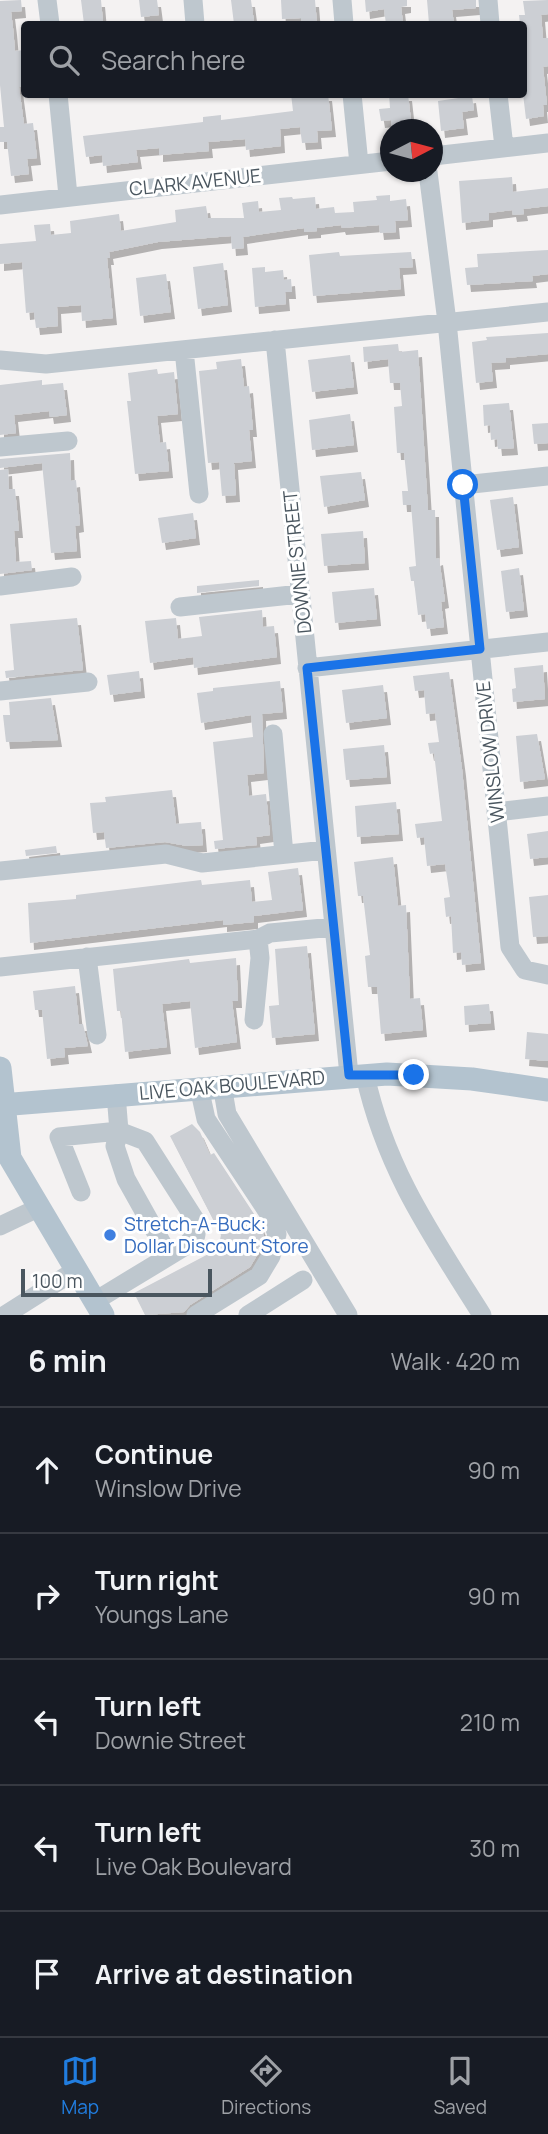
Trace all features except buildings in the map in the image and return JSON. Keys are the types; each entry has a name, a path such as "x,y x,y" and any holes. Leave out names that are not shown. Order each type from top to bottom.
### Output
{"main road":[{"path":"0,1068 10,1158 99,1308"},
{"name":"LIVE OAK BOULEVARD","path":"2,1104 357,1075 441,1076 548,1090"}],"street":[{"path":"47,0 50,21"},
{"path":"193,0 195,21"},
{"path":"342,0 344,21"},
{"path":"488,0 490,21"},
{"path":"58,98 68,196"},
{"path":"352,98 359,164"},
{"path":"498,98 504,147"},
{"path":"443,155 548,143"},
{"name":"CLARK AVENUE","path":"0,205 380,162"},
{"name":"WINSLOW DRIVE","path":"429,182 447,322 510,947 525,970 548,975"},
{"path":"0,349 0,360 46,364 548,312"},
{"name":"DOWNIE STREET","path":"275,340 334,927 357,1075 386,1150 422,1220 482,1315"},
{"path":"184,350 199,494"},
{"path":"0,447 68,441"},
{"path":"463,485 548,476"},
{"path":"0,586 72,577"},
{"path":"180,607 300,594"},
{"path":"307,668 548,642"},
{"path":"0,691 88,682"},
{"path":"273,734 284,854"},
{"path":"496,812 548,806"},
{"path":"0,872 166,854 202,863 326,850"},
{"path":"0,967 258,939 270,933 334,927"},
{"path":"254,1020 260,958 258,939"},
{"path":"87,957 97,1035"},
{"path":"196,1315 259,1276 271,1256 277,1234 270,1214 206,1119 211,1086"},
{"path":"211,1086 348,1315"},
{"path":"116,1094 119,1130 115,1146 125,1179 169,1256"},
{"path":"81,1192 59,1137 119,1130 145,1141 195,1221 196,1235 99,1308"},
{"path":"0,1226 38,1208"},
{"path":"5,1315 76,1270"},
{"path":"248,1315 303,1280"}],"place":[{"name":"Stretch-A-Buck: Dollar Discount Store","path":"110,1235"}],"route":[{"path":"414,1075 349,1075 307,668 480,649 463,485"}]}
